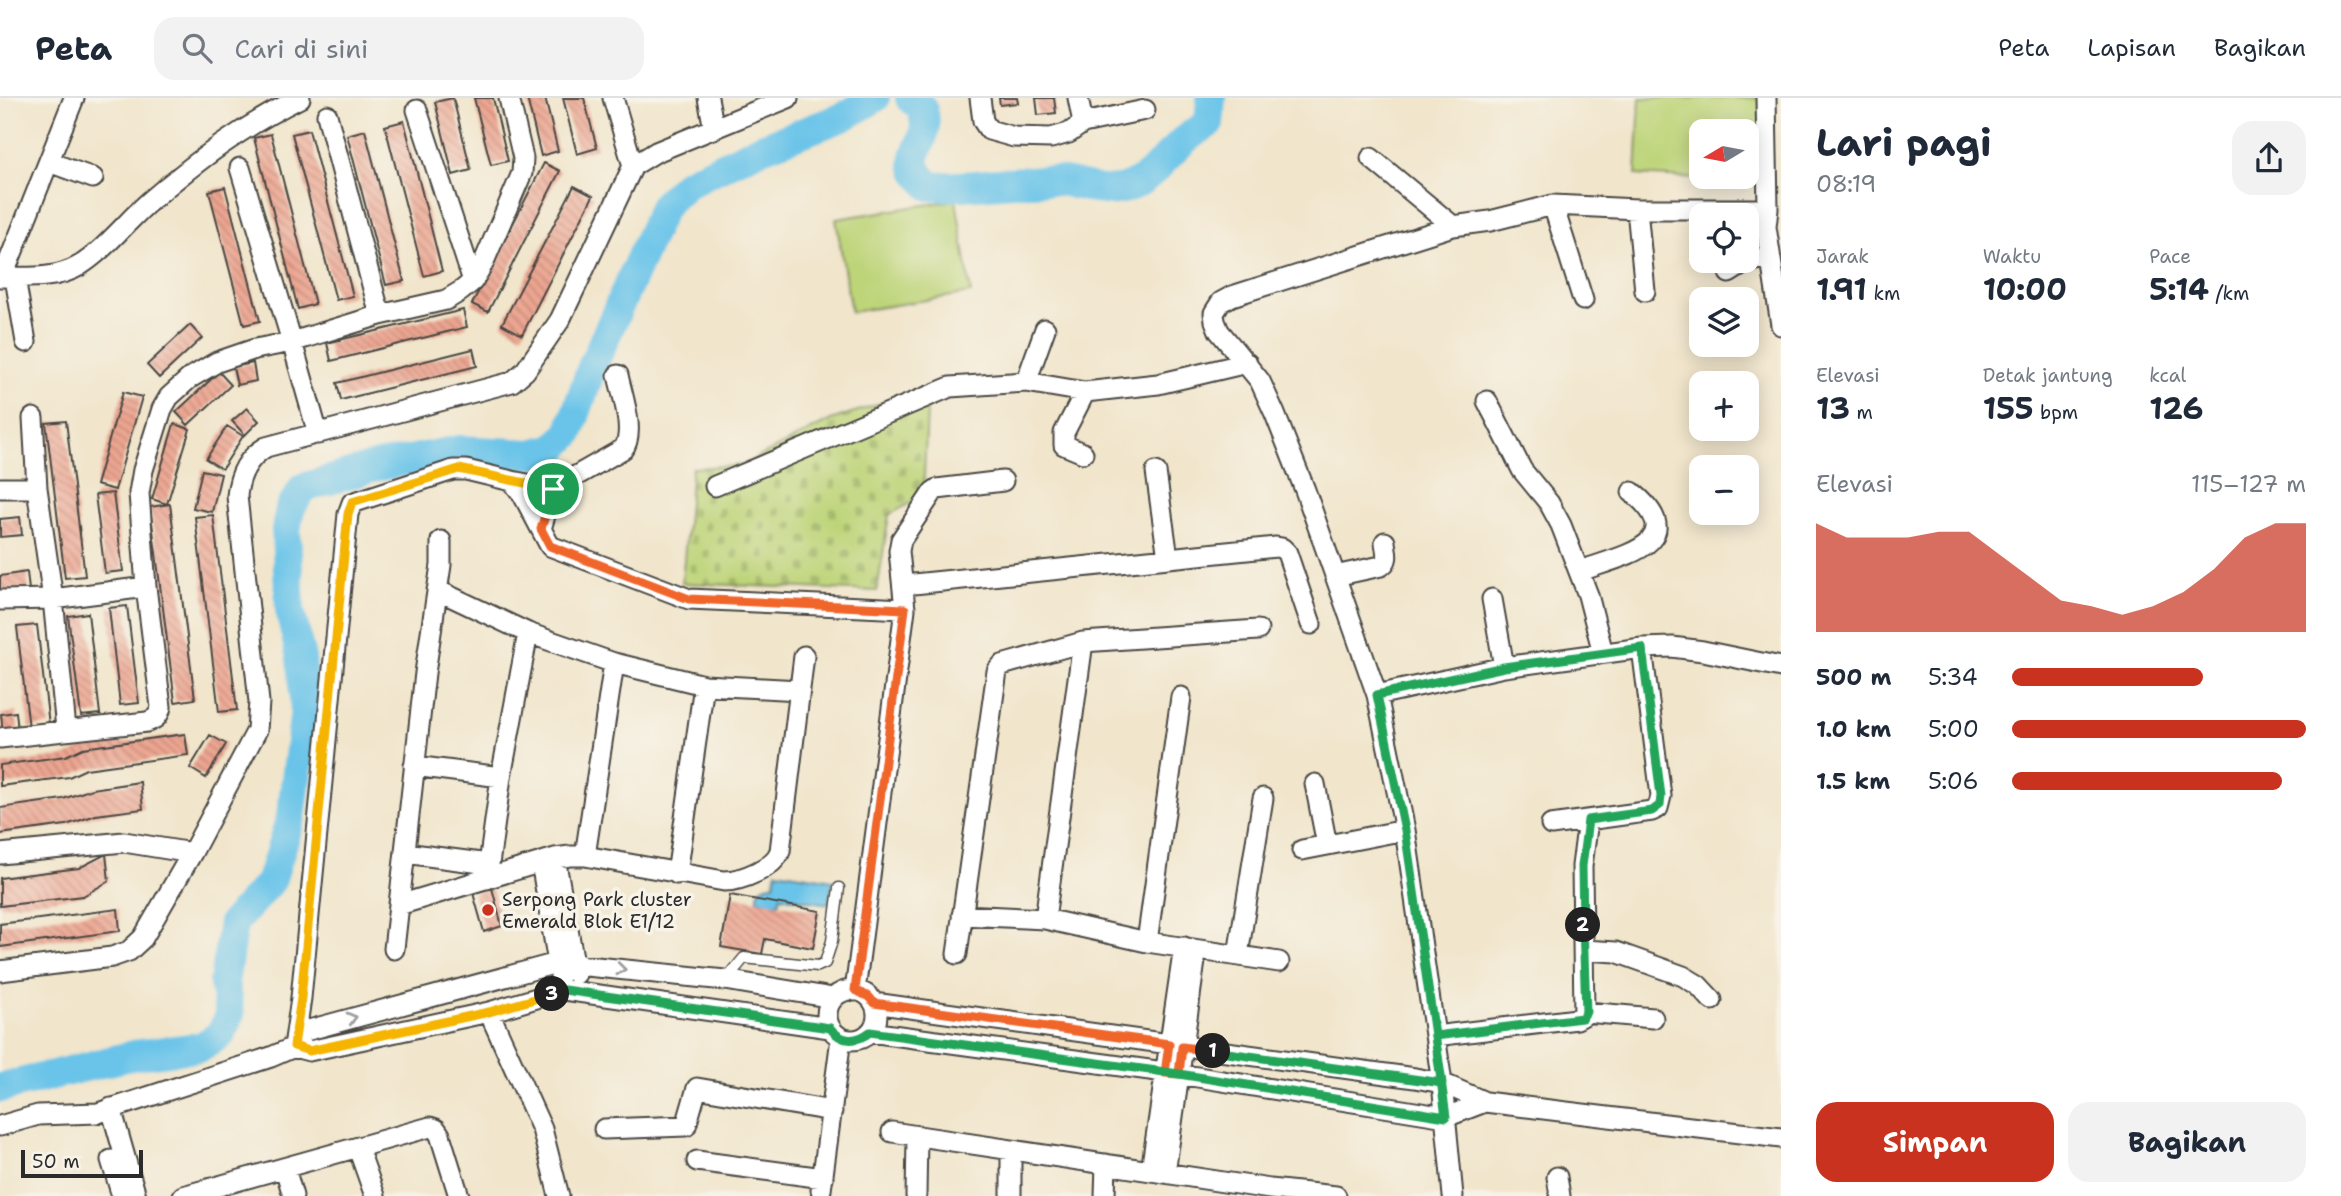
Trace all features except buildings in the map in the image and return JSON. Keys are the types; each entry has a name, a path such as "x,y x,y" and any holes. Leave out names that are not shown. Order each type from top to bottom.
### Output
{"street":[{"path":"26,342 6,277 74,98"},
{"path":"6,277 50,276 79,266 149,202 228,138 259,118 300,98"},
{"path":"0,738 156,719 162,707 146,587 140,480 162,408 169,397 190,377 217,362 380,315 446,300 473,281 522,173 523,158 509,98"},
{"path":"613,98 633,166"},
{"path":"708,98 714,129"},
{"path":"0,971 112,957 129,951 143,938 192,853 257,730 259,717 237,496 242,472 257,452 266,447 512,382 525,371 550,337 569,303 633,166 656,152 788,98"},
{"path":"980,98 983,121 989,130 998,134 1051,138 1069,133 1083,123 1145,110"},
{"path":"1078,98 1083,123"},
{"path":"1766,98 1774,125 1766,227 1781,325"},
{"path":"417,110 473,281"},
{"path":"327,115 380,315"},
{"path":"1371,158 1453,226"},
{"path":"49,162 93,178"},
{"path":"240,168 318,433"},
{"path":"1453,1196 1442,1083 1405,830 1377,695 1305,490 1275,414 1260,381 1219,331 1214,313 1221,302 1232,296 1453,226 1490,221 1553,205 1637,209 1768,208"},
{"path":"1553,205 1583,300"},
{"path":"1637,209 1645,291"},
{"path":"1759,260 1770,258"},
{"path":"1026,382 1045,329"},
{"path":"715,486 950,387 1026,382 1085,392 1158,384 1247,363"},
{"path":"294,1046 350,507 355,500 453,470 466,470 553,489 623,449 628,443 630,433 618,375"},
{"path":"1083,453 1065,444 1063,440 1085,392"},
{"path":"1487,401 1522,470 1549,503 1561,525 1580,571 1603,653"},
{"path":"33,418 37,488 53,599 66,729"},
{"path":"1156,472 1168,558"},
{"path":"512,481 550,546 689,599 905,609"},
{"path":"855,990 905,609 899,551 901,541 933,492 941,488 1003,481"},
{"path":"0,488 37,488"},
{"path":"541,529 553,489"},
{"path":"1580,571 1630,553 1650,542 1657,533 1653,512 1632,492"},
{"path":"394,949 441,541"},
{"path":"1335,576 1381,566 1387,557 1385,542"},
{"path":"904,585 1282,548 1287,553 1311,624"},
{"path":"0,600 53,599 146,587"},
{"path":"437,590 528,633 614,663 704,685 800,690"},
{"path":"1492,599 1504,667"},
{"path":"957,954 997,671 1009,662 1083,642 1258,630"},
{"path":"488,872 501,777 528,633"},
{"path":"1045,919 1083,642"},
{"path":"1377,695 1504,667 1642,648 1672,647 1703,651 1781,667"},
{"path":"1551,825 1652,811 1660,805 1642,648"},
{"path":"399,905 488,872 548,860 585,856 677,874 731,881 778,858 804,656"},
{"path":"585,856 614,663"},
{"path":"677,874 704,685"},
{"path":"1147,942 1181,696"},
{"path":"414,766 501,777"},
{"path":"1315,784 1327,845"},
{"path":"1238,956 1263,798"},
{"path":"1435,1036 1582,1018 1586,1012 1582,866 1588,820"},
{"path":"1301,850 1405,830"},
{"path":"0,854 124,842 192,853"},
{"path":"405,853 488,872"},
{"path":"548,860 571,991"},
{"path":"962,915 1045,919 1147,942 1279,962"},
{"path":"1158,1172 1191,948"},
{"path":"1584,950 1616,953 1683,976 1698,985 1712,1000"},
{"path":"0,1126 38,1115 104,1111 271,1057 294,1046 305,1031 566,964 725,980 833,999"},
{"path":"294,1046 309,1051 489,1012 571,991 836,1033 856,1040 870,1032 877,1018 874,1003 869,997 855,990 839,993 827,1012 836,1033 832,1111 822,1184 697,1161"},
{"path":"874,1003 1415,1078 1442,1083 1485,1102 1781,1138"},
{"path":"489,1012 542,1129 559,1196"},
{"path":"1586,1012 1653,1018"},
{"path":"870,1032 1172,1074 1446,1117 1485,1102"},
{"path":"1409,1111 1415,1078"},
{"path":"604,1129 686,1126 697,1088 832,1111"},
{"path":"104,1111 122,1196"},
{"path":"104,1111 136,1196"},
{"path":"183,1196 208,1193 430,1127 436,1129 459,1196"},
{"path":"892,1132 1158,1172 1198,1187 1336,1196"},
{"path":"916,1196 917,1137"},
{"path":"358,1148 375,1196"},
{"path":"1011,1196 1012,1151"},
{"path":"1105,1164 1105,1196"},
{"path":"285,1168 293,1196"}],"lane":[{"path":"725,980 744,958 818,966 825,963 832,941 839,888"}],"green space":[{"path":"1640,98 1766,98 1760,182 1759,119 1689,119 1689,178 1636,175"},
{"path":"956,200 971,293 851,312 836,219"},
{"path":"923,389 927,412 923,496 889,515 877,591 682,583 692,468 743,465 831,420"}],"water":[{"path":"777,871 833,880 829,904 780,896 780,902 774,904 758,900 762,888 774,884"}],"waterway":[{"path":"0,1088 134,1055 201,1047 221,1034 230,1014 224,983 233,923 271,881 291,817 305,711 301,658 290,610 286,530 290,509 303,488 374,467 459,450 531,454 555,448 569,433 592,367 664,205 687,183 759,149 843,117 875,98"},
{"path":"910,98 923,109 925,126 914,162 930,186 1041,180 1109,191 1126,188 1144,179 1187,138 1209,123 1211,98"}],"place":[{"name":"Serpong Park cluster Emerald Blok E1/12","path":"488,910"}],"route":[{"path":"553,489 459,469 352,502 348,514 301,998 294,1046 309,1051 489,1012 564,990 830,1028 841,1038 849,1040 864,1037 870,1032 1165,1073 1179,1074 1446,1117 1442,1083 1435,1036 1577,1019 1582,1018 1586,1012 1582,866 1588,820 1652,811 1660,805 1642,648 1504,667 1377,695 1405,830 1435,1036 1442,1083 1182,1047 1179,1074 1165,1073 1169,1044 874,1003 869,997 855,990 905,609 689,599 550,546 541,529 553,489"}]}
